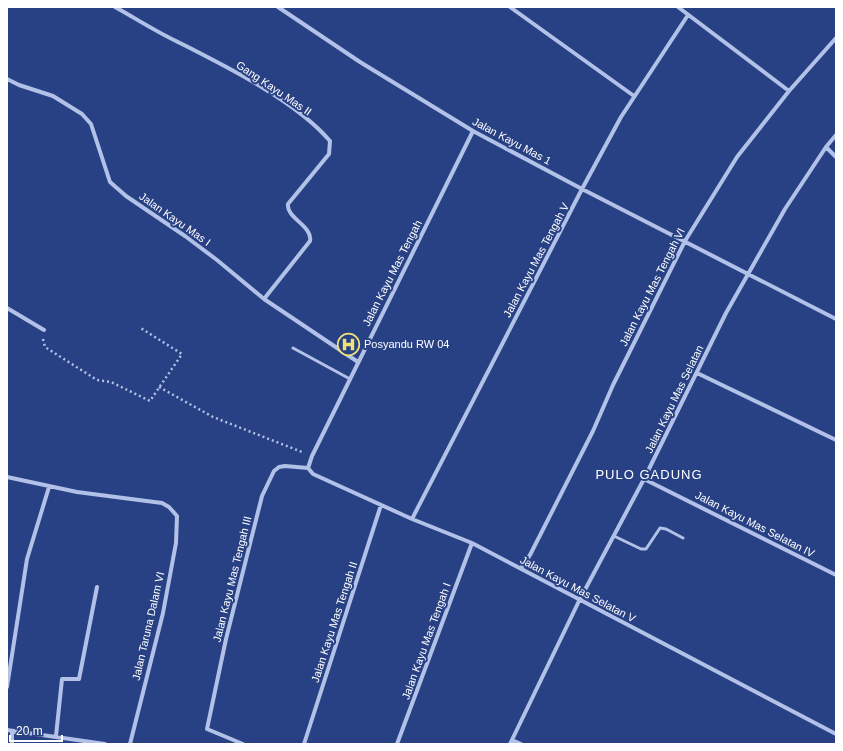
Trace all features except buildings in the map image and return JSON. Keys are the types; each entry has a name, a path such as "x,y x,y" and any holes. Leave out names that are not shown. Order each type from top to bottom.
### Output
{"street":[{"name":"Gang Kayu Mas II","path":"115,7 176,41 227,66 303,116 330,141 329,154 288,204 289,209 308,232 311,238 310,241 264,299"},
{"name":"Jalan Kayu Mas 1","path":"278,7 360,62 473,130 582,189 836,319"},
{"path":"510,7 634,96"},
{"path":"678,7 789,91"},
{"name":"Jalan Kayu Mas Tengah V","path":"412,519 582,189 634,96 688,15"},
{"name":"Jalan Kayu Mas Tengah VI","path":"521,568 530,556 593,431 620,371 685,241 737,157 789,91 836,38"},
{"name":"Jalan Kayu Mas I","path":"7,79 19,85 53,96 82,114 91,124 110,182 126,196 186,236 264,299 358,362"},
{"name":"Jalan Kayu Mas Tengah","path":"308,468 312,456 473,130"},
{"name":"Jalan Kayu Mas Selatan","path":"511,742 579,601 644,479 747,274 785,209 826,147 836,135"},
{"path":"826,147 836,157"},
{"path":"7,308 44,330"},
{"path":"697,373 836,440"},
{"name":"Jalan Kayu Mas Tengah III","path":"242,744 207,729 228,632 262,496 274,470 285,466 308,468"},
{"name":"Jalan Kayu Mas Selatan V","path":"308,468 313,474 412,519 472,543 521,568 579,601 836,734"},
{"path":"7,477 49,487 27,559 7,687"},
{"name":"Jalan Kayu Mas Selatan IV","path":"644,479 836,576"},
{"name":"Jalan Taruna Dalam VI","path":"49,487 162,503 174,511 178,522 172,567 163,613 130,744"},
{"name":"Jalan Kayu Mas Tengah II","path":"304,744 381,505"},
{"name":"Jalan Kayu Mas Tengah I","path":"397,744 472,543"},
{"path":"56,736 62,679 79,679 97,587"},
{"path":"12,744 9,730 105,744"},
{"path":"511,742 521,744"}],"lane":[{"path":"293,348 350,379"},
{"path":"614,536 641,549 646,549 660,528 666,529 684,538"}],"path":[{"path":"44,330 43,342 45,347 97,380 111,382 150,401 182,354 139,327"},
{"path":"159,387 213,417 312,456"}],"place":[{"name":"Posyandu RW 04","path":"349,344"}],"district":[{"name":"PULO GADUNG","path":"649,474"}]}
